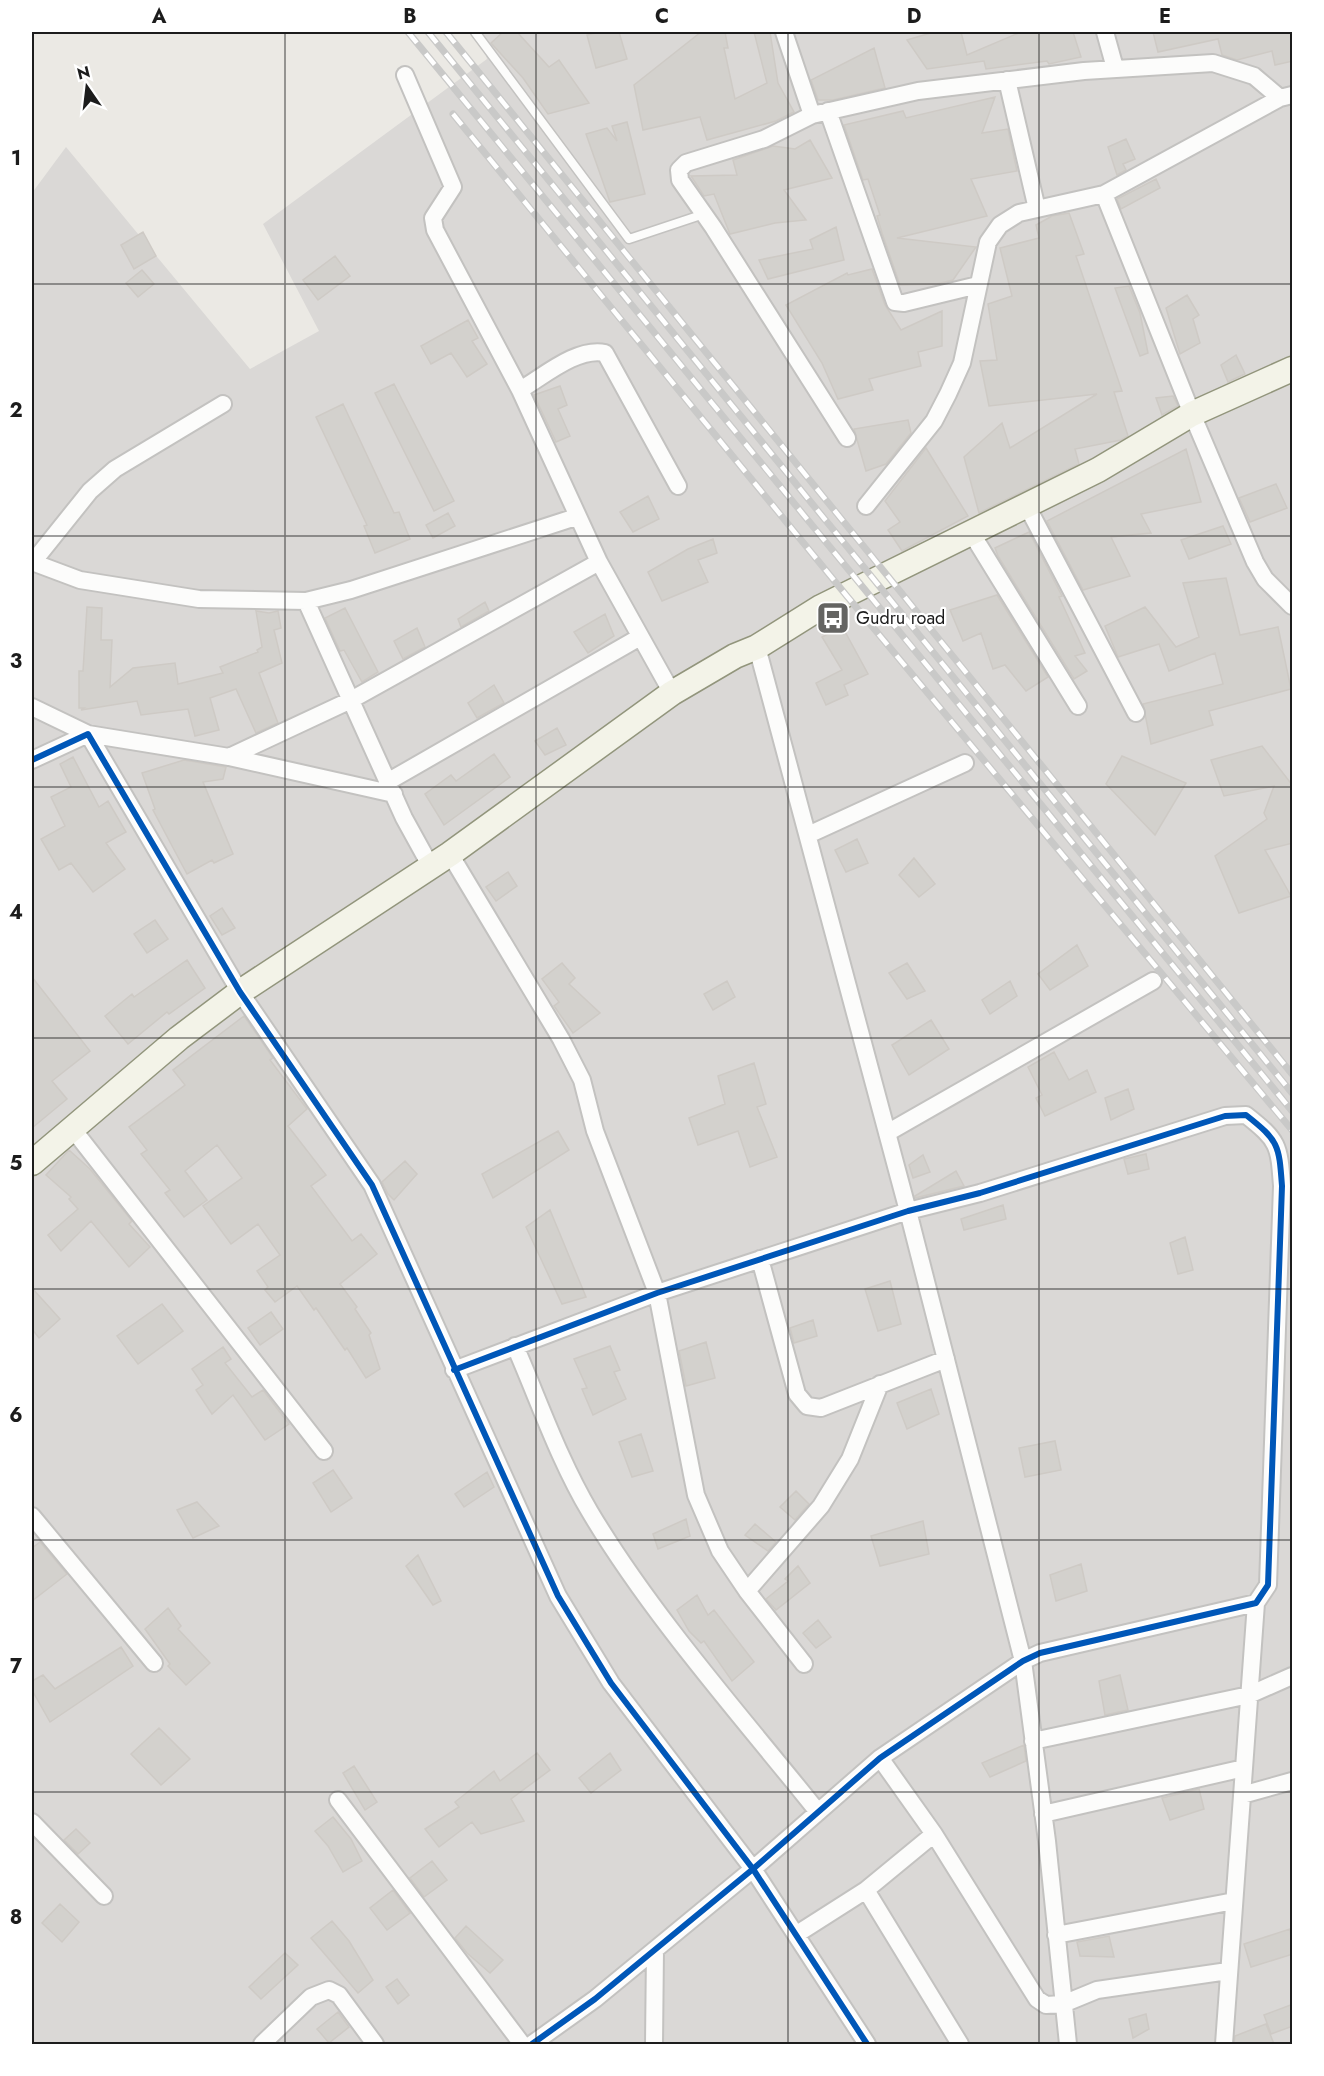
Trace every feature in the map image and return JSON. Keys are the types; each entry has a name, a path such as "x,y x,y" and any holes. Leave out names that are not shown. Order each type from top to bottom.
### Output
{"street":[{"path":"784,32 820,113 895,302 904,303 978,285"},
{"path":"1105,32 1115,68"},
{"path":"847,438 680,180 679,170 686,163 764,140 820,113 918,91 1115,68 1213,63 1254,76 1286,97 1104,194 1019,213 1000,225 988,242 962,363 948,394 934,421 866,506"},
{"path":"405,75 453,187 433,218 435,230 520,390 576,517 599,562 672,693"},
{"path":"1007,80 1037,209"},
{"path":"1104,194 1192,414 1255,562 1265,579 1293,606"},
{"path":"520,390 581,354 596,351 605,353 678,486"},
{"path":"32,1163 179,1038 240,992 440,861 672,693 821,607 1098,470 1192,414 1293,369"},
{"path":"223,404 116,469 90,491 32,562 80,580 199,598 306,601 351,590 576,517"},
{"path":"1027,506 1136,713"},
{"path":"972,534 1078,706"},
{"path":"229,757 351,700 599,562"},
{"path":"306,601 391,788 561,1039 582,1080 595,1131 657,1293 696,1495 720,1551 747,1591 804,1664"},
{"path":"32,707 88,734 229,757 391,788 640,637"},
{"path":"757,646 908,1211 1023,1661 1043,1814 1068,2044"},
{"path":"32,760 88,734"},
{"path":"88,734 240,992 372,1185 558,1596 611,1683 753,1869 867,2044"},
{"path":"808,835 965,763"},
{"path":"887,1133 1153,981"},
{"path":"454,1370 657,1293 760,1259 908,1211 980,1193 1225,1116 1246,1115 1269,1133 1280,1151 1282,1186 1268,1585 1256,1603 1224,2044"},
{"path":"72,1128 324,1451"},
{"path":"760,1259 797,1394 807,1406 821,1408 946,1359"},
{"path":"516,1346 569,1470 589,1510 621,1560 818,1812"},
{"path":"747,1591 821,1506 850,1459 880,1384"},
{"path":"32,1516 154,1663"},
{"path":"532,2044 595,1999 655,1950 753,1869 880,1758 1023,1661 1040,1653 1256,1603"},
{"path":"1034,1741 1249,1695 1293,1676"},
{"path":"880,1758 934,1834 1037,1999 1046,2004 1063,2004 1098,1990 1228,1971"},
{"path":"1043,1814 1244,1768"},
{"path":"1242,1795 1293,1781"},
{"path":"339,1800 522,2044"},
{"path":"32,1822 104,1896"},
{"path":"797,1935 866,1890 934,1834"},
{"path":"866,1890 960,2044"},
{"path":"1056,1935 1234,1901"},
{"path":"654,2044 655,1950"},
{"path":"262,2044 311,1997 330,1990 339,1995 375,2044"}],"lane":[{"path":"475,32 629,239 704,214"}],"shaded area":[{"path":"479,32 1292,32 1292,2044 32,2044 32,193 66,147 250,369 319,331 263,224 487,59"}],"building":[{"path":"503,32 517,32 549,67 559,60 589,103 548,114 523,78 491,43"},
{"path":"619,32 627,59 596,68 587,35"},
{"path":"701,32 725,32 728,48 724,48 735,99 767,83 754,32 770,32 778,83 794,112 776,121 707,140 700,117 643,130 634,85"},
{"path":"934,32 961,32 967,55 1021,32 1073,32 1081,57 1049,64 1047,61 986,69 984,61 927,69 907,40"},
{"path":"1153,32 1293,32 1293,61 1275,65 1272,51 1237,60 1222,55 1218,39 1158,52"},
{"path":"874,48 885,88 833,100 818,100 811,80"},
{"path":"995,97 982,133 1008,129 1017,171 971,179 987,216 897,238 976,247 953,280 937,284 900,285 882,233 877,216 880,215 868,179 863,180 844,125 903,111 906,118"},
{"path":"627,122 645,194 610,202 586,134 607,128 617,141 612,126"},
{"path":"1126,139 1135,159 1123,164 1126,170 1117,175 1108,147"},
{"path":"810,140 832,178 784,190 806,220 775,223 730,234 714,194 704,196 691,176 737,175 733,160 773,146 795,149"},
{"path":"1156,179 1160,188 1121,209 1117,199"},
{"path":"1069,213 1084,254 1076,256 1122,391 1114,392 1128,436 1121,440 1075,449 1079,464 979,513 964,457 1002,423 1010,448 1097,394 989,406 980,361 997,360 988,304 1012,296 1000,248 1039,238 1036,225 1052,216"},
{"path":"836,227 844,260 768,279 759,260 813,249 810,240"},
{"path":"143,232 156,256 134,269 121,245"},
{"path":"335,256 350,276 318,300 303,280"},
{"path":"872,269 885,305 901,330 942,311 942,346 918,352 921,366 869,379 873,390 838,399 822,363 786,305 847,273 848,275"},
{"path":"142,270 154,284 138,297 126,283"},
{"path":"1129,286 1140,313 1148,353 1140,356 1115,288"},
{"path":"1187,295 1199,315 1193,319 1200,343 1180,354 1166,308"},
{"path":"468,320 478,338 472,341 487,364 467,377 451,353 431,364 421,346"},
{"path":"1236,355 1245,374 1228,382 1221,365"},
{"path":"394,384 454,501 434,511 375,393"},
{"path":"560,386 567,405 558,409 570,436 556,442 534,395"},
{"path":"1173,396 1178,406 1162,415 1156,398"},
{"path":"343,404 394,513 399,512 410,539 375,553 364,526 367,525 316,417"},
{"path":"908,420 911,433 886,464 866,471 854,429"},
{"path":"926,448 968,516 902,551 888,530 900,522 885,501"},
{"path":"1186,449 1201,502 1141,514 1151,533 1111,537 1130,576 1083,590 1047,521"},
{"path":"1276,484 1287,508 1250,522 1239,498"},
{"path":"648,496 659,519 633,532 620,512"},
{"path":"448,513 455,526 433,538 426,525"},
{"path":"1223,526 1231,544 1189,559 1181,540"},
{"path":"1029,532 1062,596 1059,597 1085,653 1075,656 1087,671 1074,679 995,548"},
{"path":"713,539 717,553 698,560 708,582 662,601 648,572 688,549"},
{"path":"1226,578 1240,635 1278,627 1291,689 1209,711 1213,725 1151,744 1143,704 1223,684 1215,653 1169,671 1159,644 1118,657 1105,626 1145,607 1176,647 1199,637 1183,583"},
{"path":"997,595 1048,677 1026,691 1005,665 993,669 981,633 963,641 950,610"},
{"path":"485,602 489,611 461,627 458,619"},
{"path":"87,607 102,608 101,640 112,640 110,687 133,668 175,663 178,684 223,673 220,667 258,652 257,650 262,647 256,611 269,613 278,611 281,628 274,630 282,663 259,673 278,723 256,733 236,689 210,698 219,730 195,736 188,709 141,715 137,701 81,710 84,708 79,708 79,671 83,671"},
{"path":"345,608 378,672 362,682 344,650 340,651 325,618"},
{"path":"605,614 614,636 588,653 574,632"},
{"path":"842,626 868,674 844,685 848,695 826,705 816,683 842,670 822,637"},
{"path":"417,628 425,647 403,659 394,641"},
{"path":"494,685 504,703 477,718 468,703"},
{"path":"557,728 566,745 545,755 535,741"},
{"path":"1262,746 1293,786 1293,843 1265,850 1291,896 1239,913 1215,856 1267,819 1264,813 1274,786 1224,796 1211,760"},
{"path":"494,754 510,777 444,825 425,794 451,775 456,781"},
{"path":"1122,756 1186,783 1155,835 1106,784"},
{"path":"73,757 99,807 108,801 126,832 106,843 125,869 93,892 71,863 59,870 41,839 65,826 51,797 71,787 60,764"},
{"path":"184,760 226,767 223,779 203,782 233,854 214,863 212,860 187,874 153,810 155,809 142,773"},
{"path":"857,839 868,863 846,872 835,850"},
{"path":"914,858 935,884 919,897 899,875"},
{"path":"508,872 517,886 496,901 486,887"},
{"path":"222,908 235,928 222,935 210,916"},
{"path":"155,920 168,939 147,953 134,934"},
{"path":"1077,945 1088,966 1050,990 1038,974"},
{"path":"187,960 205,988 169,1014 167,1012 128,1044 105,1016 132,994 134,997"},
{"path":"562,963 575,978 569,984 600,1013 573,1033 554,1006 559,1002 542,979"},
{"path":"907,963 925,991 907,999 889,973"},
{"path":"32,977 90,1051 52,1081 67,1099 32,1128"},
{"path":"727,981 735,997 713,1010 704,994"},
{"path":"1010,981 1017,996 990,1014 982,1000"},
{"path":"244,1016 273,1058 270,1060 307,1109 288,1126 326,1175 311,1186 352,1241 361,1234 377,1254 340,1284 357,1307 355,1309 371,1333 369,1335 380,1369 366,1378 347,1348 345,1350 316,1308 314,1310 297,1286 275,1302 265,1290 268,1287 257,1271 280,1255 258,1224 231,1244 203,1206 242,1178 217,1145 185,1171 207,1200 184,1217 165,1193 170,1190 141,1154 147,1150 129,1127 185,1085 173,1070"},
{"path":"931,1020 949,1049 909,1075 892,1045"},
{"path":"1054,1052 1069,1080 1087,1070 1096,1092 1045,1116 1036,1098 1042,1095 1028,1067"},
{"path":"754,1063 766,1104 757,1107 777,1157 750,1167 738,1131 698,1145 689,1118 725,1104 718,1076"},
{"path":"1128,1089 1134,1109 1111,1120 1105,1098"},
{"path":"558,1131 569,1150 493,1198 482,1174"},
{"path":"69,1150 90,1169 132,1221 129,1224 150,1247 129,1267 91,1221 61,1251 48,1235 78,1209 69,1199 71,1197 46,1175"},
{"path":"1146,1154 1149,1169 1128,1174 1124,1159"},
{"path":"923,1155 930,1172 913,1178 909,1165"},
{"path":"405,1161 417,1174 394,1200 382,1182"},
{"path":"956,1171 964,1186 915,1198 915,1196"},
{"path":"1003,1205 1006,1219 964,1230 961,1219"},
{"path":"550,1210 586,1297 562,1304 526,1227"},
{"path":"1185,1237 1193,1270 1178,1274 1170,1243"},
{"path":"890,1281 901,1324 878,1331 865,1289"},
{"path":"32,1288 60,1319 39,1338 32,1329"},
{"path":"162,1304 183,1331 138,1364 117,1336"},
{"path":"271,1312 283,1329 260,1345 248,1328"},
{"path":"813,1320 817,1336 794,1343 790,1328"},
{"path":"706,1342 715,1378 686,1386 679,1351"},
{"path":"610,1346 620,1370 614,1372 626,1399 593,1415 582,1389 587,1388 574,1359"},
{"path":"223,1347 231,1359 225,1363 252,1397 263,1390 289,1424 265,1440 233,1395 212,1414 196,1390 203,1385 192,1369"},
{"path":"931,1389 939,1414 907,1429 897,1403"},
{"path":"641,1434 653,1471 632,1477 619,1442"},
{"path":"1055,1441 1061,1470 1025,1477 1019,1448"},
{"path":"333,1470 352,1498 331,1512 313,1483"},
{"path":"487,1472 494,1487 464,1507 455,1494"},
{"path":"796,1491 809,1504 795,1520 780,1507"},
{"path":"197,1502 219,1526 193,1538 177,1510"},
{"path":"686,1519 690,1536 658,1549 653,1534"},
{"path":"923,1521 929,1554 880,1566 871,1536"},
{"path":"755,1524 776,1542 768,1551 745,1535"},
{"path":"40,1542 67,1574 32,1601 32,1548"},
{"path":"418,1555 441,1601 433,1605 406,1566"},
{"path":"1081,1564 1087,1591 1056,1601 1050,1575"},
{"path":"798,1566 810,1583 776,1610 766,1599 788,1581 785,1579"},
{"path":"697,1595 708,1615 714,1610 754,1662 732,1681 704,1641 701,1643 689,1631 677,1610"},
{"path":"168,1608 181,1626 178,1629 210,1663 186,1685 168,1666 170,1664 145,1629"},
{"path":"818,1620 831,1637 816,1648 803,1633"},
{"path":"121,1647 133,1666 50,1722 32,1690 32,1681 43,1675 55,1689"},
{"path":"1120,1675 1128,1710 1105,1715 1099,1681"},
{"path":"159,1728 190,1759 161,1785 131,1754"},
{"path":"1024,1745 1026,1761 990,1777 982,1763"},
{"path":"537,1753 550,1770 511,1799 524,1821 481,1834 472,1822 439,1847 425,1829 459,1807 455,1802 494,1771 500,1781"},
{"path":"610,1753 621,1770 591,1793 579,1778"},
{"path":"354,1766 377,1802 365,1810 343,1773"},
{"path":"1199,1789 1204,1809 1170,1820 1162,1798"},
{"path":"333,1817 351,1839 362,1861 343,1872 328,1846 315,1831"},
{"path":"76,1829 90,1843 78,1854 64,1840"},
{"path":"432,1861 447,1880 424,1897 410,1878"},
{"path":"393,1890 410,1913 387,1930 370,1908"},
{"path":"60,1904 79,1922 62,1942 42,1923"},
{"path":"332,1921 349,1941 373,1980 358,1993 311,1938"},
{"path":"466,1926 503,1960 490,1973 467,1953 455,1938"},
{"path":"1290,1929 1293,1954 1251,1967 1244,1944"},
{"path":"1109,1936 1114,1957 1080,1956 1077,1942"},
{"path":"285,1953 298,1965 261,1999 249,1987"},
{"path":"397,1979 409,1995 398,2004 386,1987"},
{"path":"1293,2004 1293,2026 1271,2034 1264,2015"},
{"path":"338,2012 349,2027 329,2043 317,2029"},
{"path":"1146,2014 1149,2029 1133,2038 1129,2019"},
{"path":"1266,2024 1274,2044 1234,2044 1235,2036"}],"railway":[{"path":"408,32 1292,1111"},
{"path":"428,32 1292,1093"},
{"path":"446,32 1292,1074"},
{"path":"453,114 846,595 1292,1130"}],"cycle path":[{"path":"32,760 88,734 240,992 372,1185 558,1596 611,1683 753,1869 867,2044"},
{"path":"454,1370 657,1293 908,1211 980,1193 1225,1116 1246,1115 1265,1131 1278,1152 1282,1186 1268,1585 1256,1603 1040,1653 1023,1661 880,1758 753,1869 595,1999 532,2044"}],"place":[{"name":"Gudru road","path":"833,618"}]}
